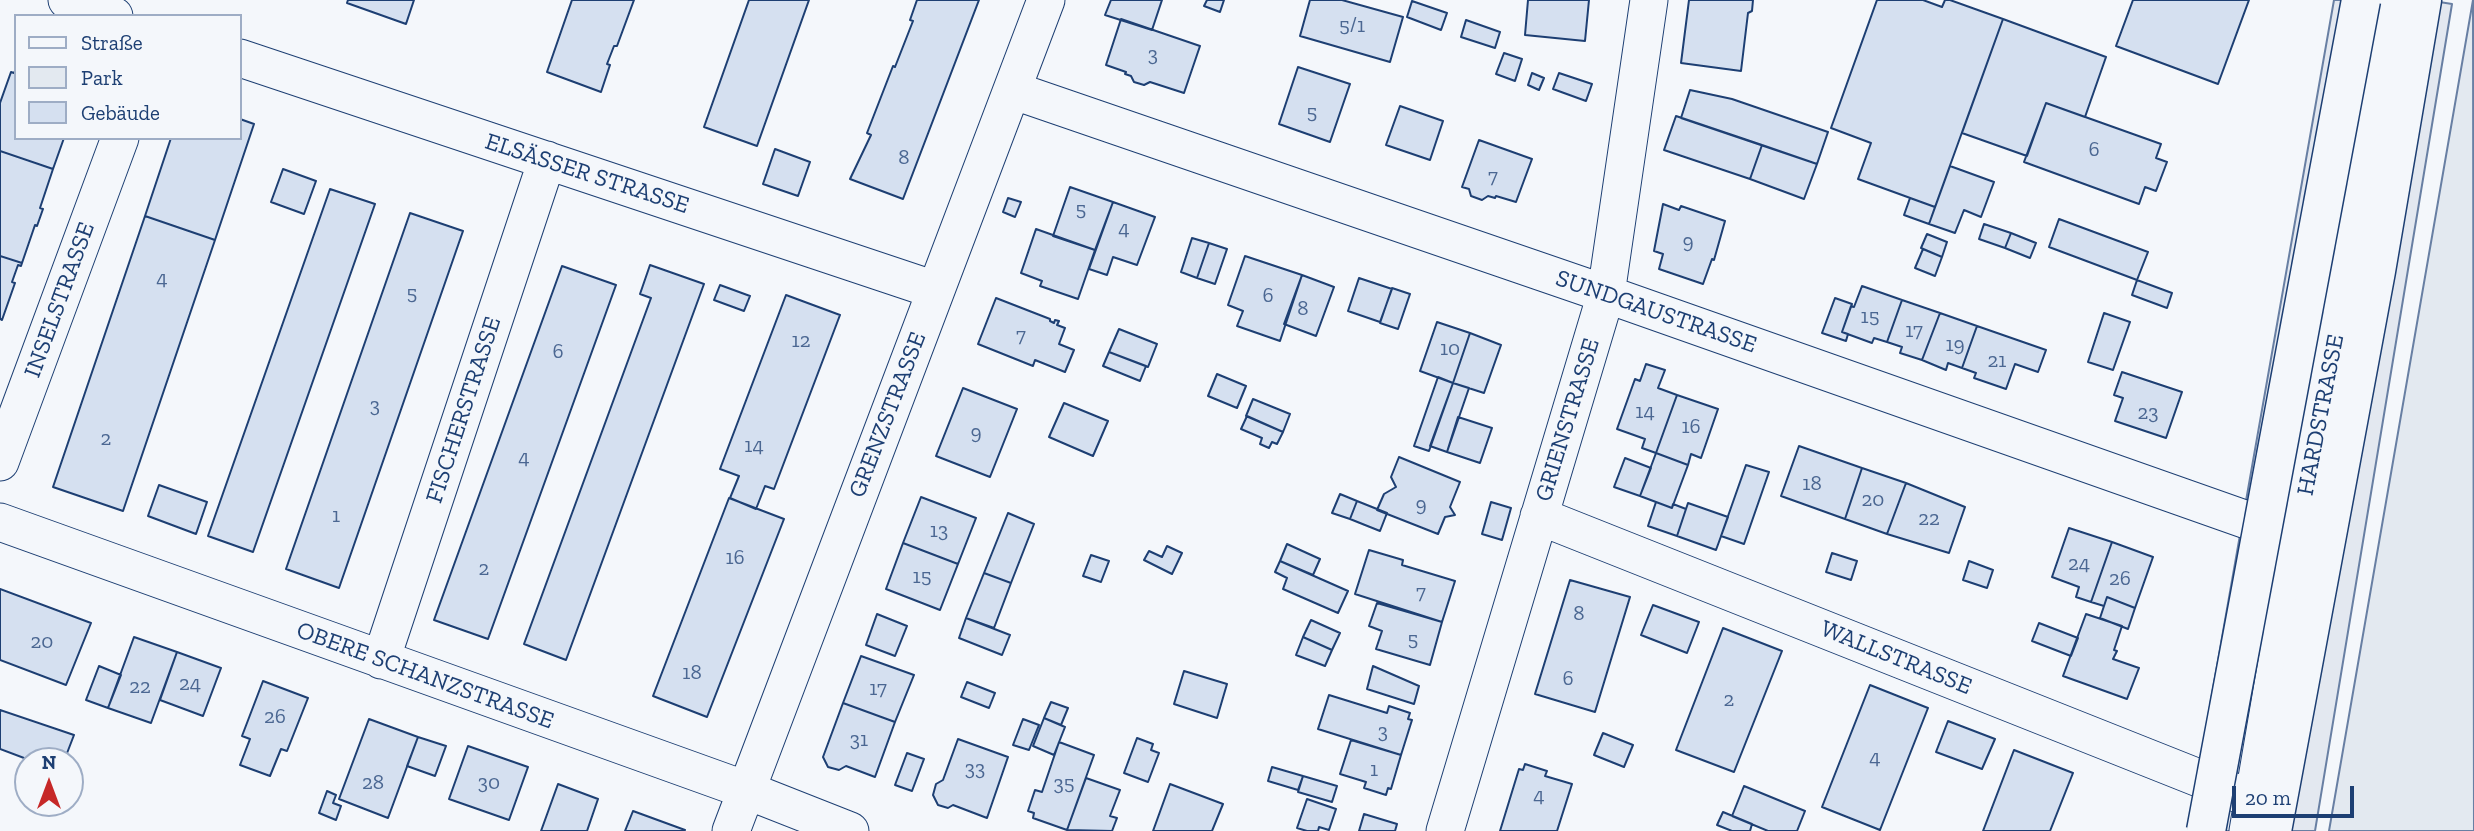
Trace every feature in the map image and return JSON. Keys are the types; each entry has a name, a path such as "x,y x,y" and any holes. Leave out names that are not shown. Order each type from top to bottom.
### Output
{"highway":[{"path":"2206,831 2361,0"},
{"path":"2257,820 2376,271 2421,0"}],"street":[{"path":"67,0 108,14"},
{"name":"GRENZSTRASSE","path":"731,831 1046,0"},
{"name":"GRIENSTRASSE","path":"1445,831 1606,294 1649,0"},
{"name":"HARDSTRASSE","path":"2257,820 2298,538 2398,0"},
{"name":"ELSÄSSER STRASSE","path":"242,59 935,290"},
{"name":"SUNDGAUSTRASSE","path":"1012,90 1606,294 2298,538"},
{"name":"INSELSTRASSE","path":"0,462 119,140"},
{"name":"FISCHERSTRASSE","path":"381,660 547,160"},
{"name":"WALLSTRASSE","path":"1539,516 2257,820"},
{"name":"OBERE SCHANZSTRASSE","path":"0,522 746,790 850,831"}],"green space":[{"path":"2473,0 2474,831 2329,831"}],"shaded area":[{"path":"2334,0 2427,0 2452,4 2315,831 2188,831"}],"building":[{"path":"348,0 414,0 406,24 347,3"},
{"path":"572,0 634,0 617,46 614,46 607,64 610,65 601,92 547,72"},
{"path":"749,0 809,0 757,146 704,127"},
{"path":"917,0 979,0 903,199 850,179 871,135 867,133 913,21 910,20"},
{"path":"1111,0 1162,0 1152,30 1105,15"},
{"path":"1207,0 1224,0 1220,12 1204,6"},
{"path":"1310,0 1342,0 1403,17 1390,62 1300,36"},
{"path":"1528,0 1589,0 1585,41 1525,35"},
{"path":"1689,0 1753,0 1752,11 1748,13 1741,71 1681,63"},
{"path":"1877,0 1923,0 1942,7 1945,0 1950,0 2003,19 1935,207 1858,179 1871,143 1831,128"},
{"path":"2133,0 2249,0 2218,84 2116,46"},
{"path":"1412,1 1447,13 1441,30 1407,17"},
{"path":"1121,19 1200,46 1184,93 1150,82 1144,85 1134,82 1126,72 1106,65"},
{"path":"2003,19 2106,57 2085,117 2046,103 2027,156 1962,133"},
{"path":"1466,20 1500,32 1495,48 1461,37"},
{"path":"1504,53 1522,59 1515,81 1496,74"},
{"path":"1298,67 1350,84 1330,142 1279,124"},
{"path":"11,72 14,73 14,140 63,140 53,169 0,151 0,103"},
{"path":"1532,73 1544,78 1539,90 1528,85"},
{"path":"1559,73 1592,84 1586,101 1553,89"},
{"path":"1690,90 1732,99 1828,132 1817,164 1681,118"},
{"path":"2046,103 2161,144 2156,158 2167,162 2156,191 2145,187 2139,204 2024,162"},
{"path":"1400,106 1443,121 1430,160 1386,145"},
{"path":"1676,116 1762,145 1750,179 1664,150"},
{"path":"242,120 254,124 215,240 145,216 170,140 242,140"},
{"path":"1479,140 1532,159 1516,202 1496,196 1488,196 1482,200 1471,196 1469,189 1462,187"},
{"path":"1762,145 1817,164 1804,199 1750,179"},
{"path":"775,149 810,162 798,196 763,184"},
{"path":"0,151 53,169 40,208 43,209 22,263 0,256"},
{"path":"1950,166 1994,182 1981,217 1964,210 1955,233 1929,224"},
{"path":"283,169 316,181 304,214 271,202"},
{"path":"1070,187 1113,202 1095,250 1053,236"},
{"path":"330,189 375,204 253,552 208,536"},
{"path":"1008,198 1021,202 1015,217 1003,212"},
{"path":"1910,198 1935,207 1929,224 1904,215"},
{"path":"1113,202 1155,217 1137,265 1113,257 1107,275 1089,269"},
{"path":"1663,204 1679,210 1681,206 1725,221 1714,260 1712,259 1703,284 1659,269 1663,254 1654,251"},
{"path":"410,213 463,231 339,588 286,569"},
{"path":"145,216 215,240 123,511 53,487"},
{"path":"2059,219 2148,252 2137,280 2049,247"},
{"path":"1984,224 2011,233 2005,248 1979,239"},
{"path":"1036,229 1095,250 1078,299 1040,286 1042,281 1021,273"},
{"path":"2011,233 2036,243 2030,258 2005,248"},
{"path":"1927,234 1947,242 1942,257 1921,248"},
{"path":"1192,238 1209,243 1197,278 1181,272"},
{"path":"1209,243 1227,249 1215,284 1197,278"},
{"path":"1923,249 1942,257 1935,276 1915,268"},
{"path":"0,256 22,263 21,266 18,265 12,282 15,283 2,320 0,319"},
{"path":"1245,256 1302,275 1280,341 1237,326 1243,311 1228,305"},
{"path":"650,265 704,284 566,660 524,644 651,298 640,294"},
{"path":"562,266 616,285 488,639 434,620"},
{"path":"1302,275 1334,287 1316,336 1284,324"},
{"path":"1359,278 1392,289 1380,322 1348,311"},
{"path":"2137,280 2172,293 2167,308 2132,295"},
{"path":"720,285 750,296 744,311 714,300"},
{"path":"1862,286 1902,300 1887,342 1874,338 1872,343 1842,332 1851,306 1854,307"},
{"path":"1392,288 1410,294 1398,329 1380,323"},
{"path":"786,295 840,315 774,489 765,486 756,509 730,498 739,476 720,469"},
{"path":"996,298 1054,323 1055,320 1059,321 1057,325 1065,328 1059,344 1074,350 1065,372 1035,360 1033,366 978,344"},
{"path":"1835,298 1852,304 1842,332 1848,334 1846,341 1822,333"},
{"path":"1902,300 1940,313 1922,360 1900,353 1902,347 1887,342"},
{"path":"1940,313 1977,326 1962,368 1948,363 1946,370 1922,360"},
{"path":"2104,313 2130,322 2113,370 2088,362"},
{"path":"1437,322 1470,333 1453,383 1420,371"},
{"path":"1977,326 2046,350 2038,372 2015,364 2006,389 1974,378 1976,373 1962,368"},
{"path":"1119,329 1157,344 1148,367 1109,352"},
{"path":"1470,333 1501,345 1484,393 1453,383"},
{"path":"1109,352 1146,366 1140,381 1103,366"},
{"path":"1646,364 1665,370 1658,388 1677,395 1656,453 1642,448 1645,439 1617,429 1635,379 1640,381"},
{"path":"2122,372 2182,392 2166,438 2115,421 2123,398 2114,395"},
{"path":"1217,374 1246,386 1237,408 1208,396"},
{"path":"1438,377 1453,383 1429,451 1414,446"},
{"path":"1453,383 1469,388 1447,452 1430,446"},
{"path":"963,388 1017,409 990,477 936,456"},
{"path":"1677,395 1718,409 1701,458 1691,454 1688,465 1656,453"},
{"path":"1253,399 1290,414 1283,432 1246,416"},
{"path":"1064,403 1108,421 1093,456 1049,437"},
{"path":"1247,416 1283,432 1277,444 1272,442 1269,448 1260,444 1262,438 1241,429"},
{"path":"1458,417 1492,428 1480,463 1447,452"},
{"path":"1799,446 1862,468 1845,519 1781,496"},
{"path":"1656,453 1688,465 1672,508 1640,496"},
{"path":"1399,457 1460,482 1450,507 1455,515 1445,517 1438,534 1377,510 1384,494 1396,487 1391,477"},
{"path":"1625,458 1651,468 1640,496 1614,487"},
{"path":"1746,465 1769,472 1744,544 1721,536"},
{"path":"1862,468 1906,483 1887,534 1845,519"},
{"path":"1906,483 1965,507 1949,553 1887,534"},
{"path":"159,485 207,502 196,534 148,516"},
{"path":"1340,494 1357,501 1350,519 1332,513"},
{"path":"921,497 976,518 958,564 903,543"},
{"path":"729,498 784,519 707,717 653,696"},
{"path":"1357,501 1387,513 1380,531 1350,519"},
{"path":"1491,502 1511,508 1502,540 1482,534"},
{"path":"1656,502 1672,508 1673,504 1686,509 1677,536 1648,526"},
{"path":"1688,503 1728,517 1716,550 1677,536"},
{"path":"1008,513 1034,524 1011,583 984,573"},
{"path":"2069,528 2112,542 2091,602 2076,597 2079,587 2052,577"},
{"path":"2112,542 2153,557 2135,608 2107,597 2104,606 2091,602"},
{"path":"903,543 958,564 940,610 886,589"},
{"path":"1287,544 1320,559 1313,575 1280,561"},
{"path":"1167,546 1182,553 1172,574 1144,560 1149,551 1162,557"},
{"path":"1369,550 1403,560 1402,565 1455,581 1442,622 1355,594"},
{"path":"1832,553 1857,561 1851,580 1826,572"},
{"path":"1091,555 1109,561 1101,582 1083,576"},
{"path":"1280,561 1348,591 1338,613 1283,589 1287,578 1275,572"},
{"path":"1969,561 1993,570 1987,588 1963,580"},
{"path":"984,573 1011,583 994,628 966,618"},
{"path":"1570,580 1630,597 1595,712 1535,694"},
{"path":"0,589 91,623 66,685 0,660"},
{"path":"2107,597 2135,608 2128,629 2100,618"},
{"path":"1377,603 1442,622 1430,665 1376,649 1382,631 1369,626"},
{"path":"1653,605 1699,622 1687,653 1641,635"},
{"path":"877,614 907,626 895,656 866,645"},
{"path":"2086,614 2122,626 2113,659 2139,668 2127,699 2063,676"},
{"path":"966,618 1010,635 1002,655 959,638"},
{"path":"1311,620 1340,633 1332,650 1303,637"},
{"path":"2039,623 2078,638 2071,656 2032,641"},
{"path":"1723,628 1782,651 1734,772 1676,750"},
{"path":"134,637 177,652 151,723 108,708"},
{"path":"1303,637 1332,650 1325,666 1296,655"},
{"path":"177,652 221,668 203,716 160,700"},
{"path":"861,656 914,675 895,722 843,703"},
{"path":"99,666 121,675 108,708 86,700"},
{"path":"1373,666 1419,686 1414,704 1367,689"},
{"path":"1184,671 1227,684 1217,718 1174,704"},
{"path":"263,681 308,698 287,751 281,749 270,776 240,765 250,739 242,736"},
{"path":"967,682 995,693 989,708 961,697"},
{"path":"1870,685 1928,708 1880,830 1822,807"},
{"path":"1329,695 1387,713 1389,706 1410,713 1408,719 1412,720 1401,755 1318,729"},
{"path":"1051,702 1068,708 1061,725 1044,718"},
{"path":"843,703 895,722 875,777 846,766 839,770 828,767 823,757"},
{"path":"0,710 74,735 69,747 14,747 14,754 0,749"},
{"path":"1044,718 1065,727 1054,755 1033,746"},
{"path":"369,719 418,737 388,818 339,799"},
{"path":"1023,719 1039,725 1029,750 1013,745"},
{"path":"1948,721 1995,739 1982,769 1936,752"},
{"path":"1603,733 1633,745 1624,767 1594,755"},
{"path":"418,737 446,746 435,776 407,766"},
{"path":"1137,738 1153,744 1151,750 1159,753 1148,782 1124,773"},
{"path":"958,739 1008,757 987,818 953,805 948,808 938,805 933,795 936,784 943,780"},
{"path":"1351,740 1401,755 1391,789 1388,788 1386,795 1364,788 1366,782 1340,774"},
{"path":"1059,742 1094,755 1067,830 1033,818 1034,813 1028,811 1035,790 1042,792"},
{"path":"468,746 528,767 509,820 449,799"},
{"path":"2014,750 2073,773 2050,831 1983,831"},
{"path":"907,753 924,759 912,791 895,785"},
{"path":"1525,764 1547,771 1545,776 1572,784 1557,831 1500,831 1519,769 1523,770"},
{"path":"1272,767 1303,776 1298,790 1268,781"},
{"path":"1303,776 1337,786 1332,802 1298,792"},
{"path":"1086,778 1120,790 1110,816 1117,818 1112,831 1067,830"},
{"path":"558,784 598,799 587,831 541,831"},
{"path":"1170,784 1223,804 1212,831 1153,831"},
{"path":"1744,786 1805,811 1797,831 1768,831 1732,816"},
{"path":"327,791 336,795 333,803 341,806 336,820 319,813"},
{"path":"1307,799 1336,809 1329,830 1319,827 1318,831 1307,831 1297,828"},
{"path":"633,811 685,830 625,831"},
{"path":"1723,812 1752,824 1750,831 1732,831 1717,825"},
{"path":"1364,814 1397,824 1395,831 1359,831"}]}
